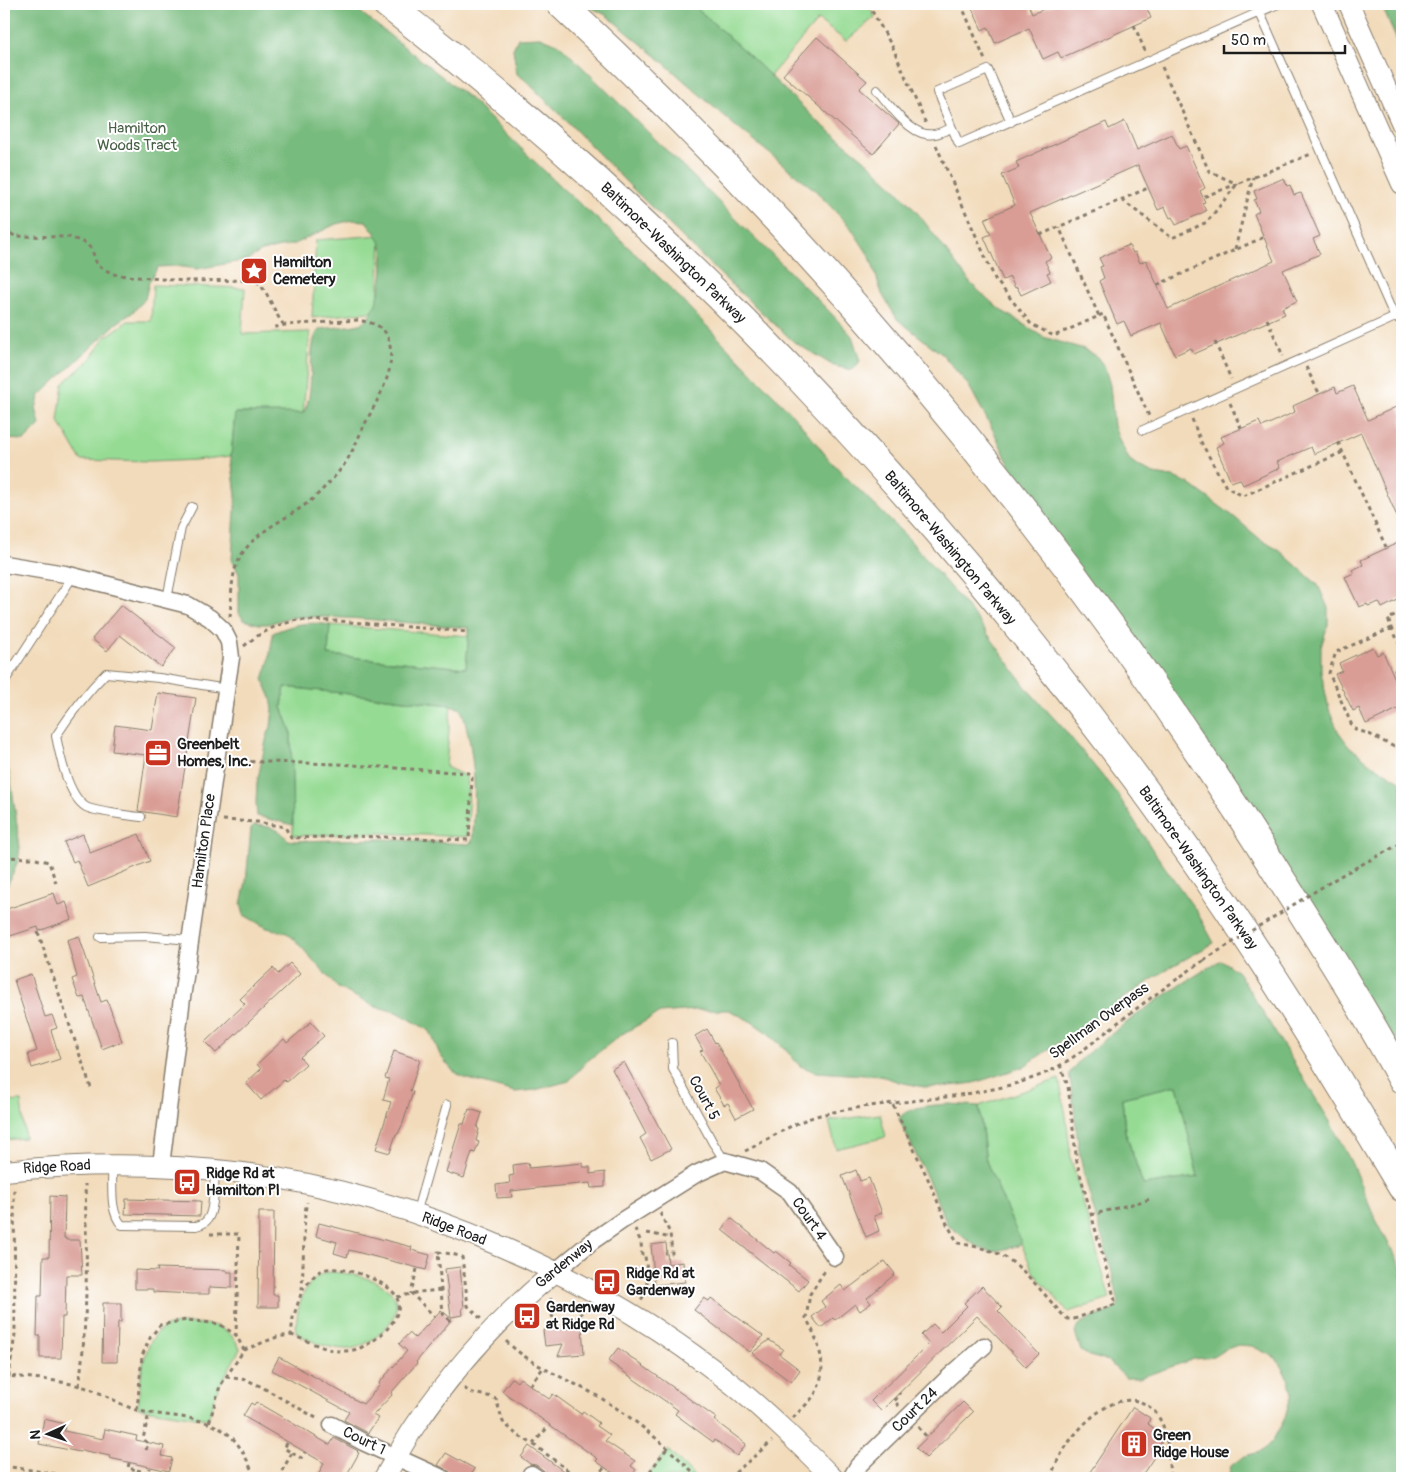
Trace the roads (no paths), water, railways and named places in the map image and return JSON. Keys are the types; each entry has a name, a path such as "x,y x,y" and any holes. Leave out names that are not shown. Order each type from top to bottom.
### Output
{"highway":[{"name":"Baltimore-Washington Parkway","path":"387,4 456,57 549,136 656,234 806,385 874,458 968,566 1118,754 1195,862 1337,1077 1402,1188"},
{"path":"561,4 618,57 725,164 825,272 946,412 1038,527 1184,729 1311,926 1402,1079"}],"street":[{"path":"1322,4 1402,184"},
{"path":"1349,4 1402,124"},
{"path":"4,564 73,576 167,599"},
{"name":"Hamilton Place","path":"161,1165 230,650 223,630 210,618 188,605 167,599"},
{"name":"Gardenway","path":"384,1478 416,1423 466,1358 492,1329 528,1294 591,1242 628,1217 696,1174 725,1161"},
{"name":"Court 4","path":"725,1161 760,1171 790,1192 835,1257"},
{"name":"Ridge Road","path":"9,1170 85,1165 161,1165 245,1173 351,1195 416,1214 467,1232 555,1272 631,1315 695,1356 734,1385 833,1478"},
{"name":"Court 24","path":"851,1478 858,1466 947,1379 984,1346"},
{"name":"Court 1","path":"332,1425 363,1442 442,1478"}],"lane":[{"path":"1143,430 1399,316 1320,150 1256,4"},
{"path":"1010,122 988,70 937,92 960,144 1010,122 1149,60 1278,4"},
{"path":"876,90 910,127 925,134 952,128"},
{"path":"167,599 181,528 192,507"},
{"path":"4,682 73,576"},
{"path":"141,817 87,808 73,793 61,762 56,736 71,713 106,672 226,689"},
{"path":"100,937 145,936 190,940"},
{"name":"Court 5","path":"672,1043 673,1069 713,1143 725,1161"},
{"path":"416,1214 447,1105"},
{"path":"112,1165 114,1212 122,1226 196,1226 202,1224 207,1220 212,1208 215,1170"}],"place":[{"name":"Hamilton Cemetery","path":"254,271"},
{"name":"Greenbelt Homes, Inc.","path":"158,753"},
{"name":"Ridge Rd at Hamilton Pl","path":"187,1182"},
{"name":"Ridge Rd at Gardenway","path":"607,1282"},
{"name":"Gardenway at Ridge Rd","path":"527,1316"},
{"name":"Green Ridge House","path":"1134,1444"}],"park label":[{"name":"Hamilton Woods Tract","path":"137,136"}]}
